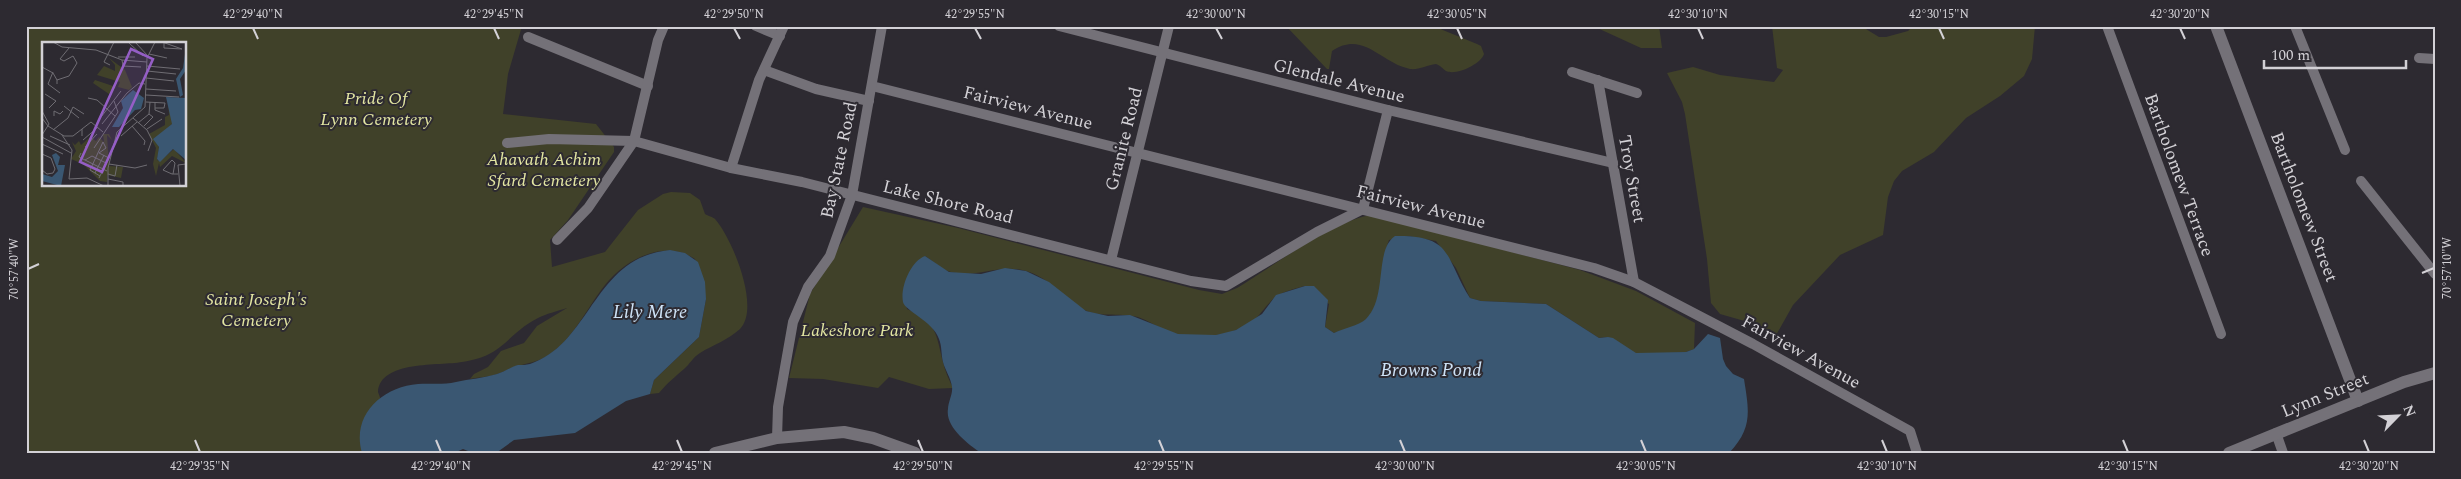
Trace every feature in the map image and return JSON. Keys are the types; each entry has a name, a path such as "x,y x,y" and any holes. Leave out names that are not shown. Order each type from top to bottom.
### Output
{"main road":[{"name":"Bartholomew Street","path":"2216,26 2358,401"},
{"name":"Lynn Street","path":"2229,453 2358,401 2435,373"},
{"path":"715,453 777,438 844,432 873,438 914,453"}],"street":[{"path":"557,240 588,208 634,141 658,40 664,26"},
{"path":"756,26 780,36"},
{"path":"731,168 764,70 784,26"},
{"name":"Bay State Road","path":"777,438 778,407 793,322 808,287 832,250 852,195 882,26"},
{"name":"Glendale Avenue","path":"1059,26 1388,110 1613,163"},
{"name":"Granite Road","path":"1111,260 1169,26"},
{"name":"Bartholomew Terrace","path":"2107,26 2221,334"},
{"path":"2295,26 2345,150"},
{"path":"528,37 648,86"},
{"path":"2418,58 2435,59"},
{"path":"764,70 808,87 869,101"},
{"path":"1572,72 1637,93"},
{"name":"Troy Street","path":"1598,80 1634,282"},
{"name":"Fairview Avenue","path":"872,86 1594,268 1634,282 1753,344 1910,431 1917,453"},
{"path":"1363,209 1388,110"},
{"name":"Lake Shore Road","path":"507,143 549,139 634,141 731,168 852,195 1191,281 1226,286 1317,232 1363,209"},
{"path":"2361,181 2434,272"},
{"path":"2276,433 2283,453"}],"green space":[{"name":"Saint Joseph's Cemetery","path":"26,26 522,26 508,74 503,114 596,124 614,147 614,152 568,220 550,240 552,267 605,252 638,210 663,194 671,192 690,193 700,200 705,214 715,219 722,228 742,273 746,290 746,319 735,333 693,359 659,393 650,394 654,380 699,337 706,299 695,259 683,253 671,251 646,255 623,267 605,285 579,324 564,342 540,360 493,375 470,379 474,374 488,367 501,351 524,343 537,326 567,308 538,318 487,355 462,362 412,366 389,374 381,382 378,392 400,453 26,453"},
{"path":"1286,26 1433,26 1481,46 1484,54 1478,62 1456,72 1446,71 1436,64 1410,69 1399,66 1363,46 1353,44 1343,45 1332,51 1329,69 1327,69"},
{"path":"1593,26 1659,26 1662,48 1641,48"},
{"path":"1772,26 1861,26 1879,37 1886,37 1908,31 1913,26 2035,26 2032,59 2024,76 2000,96 1966,118 1934,152 1902,171 1894,181 1888,197 1883,235 1840,255 1793,305 1775,337 1772,337 1755,324 1720,314 1711,303 1707,259 1685,114 1682,102 1667,73 1693,67 1720,75 1774,82 1783,70 1777,68"},
{"name":"Lakeshore Park","path":"863,207 958,228 1199,290 1222,294 1237,288 1321,235 1356,219 1372,215 1580,270 1636,291 1695,323 1694,349 1686,352 1646,355 1634,353 1611,338 1599,338 1546,304 1481,301 1470,298 1456,268 1436,241 1408,236 1389,240 1378,297 1375,308 1369,317 1354,327 1334,333 1325,327 1329,304 1304,286 1280,294 1268,304 1258,317 1243,327 1219,335 1191,336 1173,333 1138,317 1086,311 1041,277 1026,271 1007,269 960,274 944,269 925,256 909,273 905,285 907,309 924,319 934,330 945,369 953,388 929,389 889,377 878,388 823,379 789,378 810,294"}],"water":[{"name":"Browns Pond","path":"1395,236 1414,237 1438,244 1445,251 1470,298 1481,301 1546,304 1599,338 1613,338 1636,353 1686,352 1694,349 1708,334 1720,338 1726,366 1733,374 1744,379 1748,410 1746,427 1737,444 1729,453 981,453 958,434 950,422 948,409 952,387 943,362 940,342 936,333 903,302 903,289 908,275 915,263 925,256 949,272 981,274 1005,268 1026,271 1049,282 1086,311 1108,316 1130,315 1178,334 1216,335 1236,330 1262,314 1276,295 1305,286 1314,286 1328,300 1325,327 1334,333 1363,321 1373,310 1377,299 1385,252"},
{"name":"Lily Mere","path":"670,250 685,253 698,262 705,282 706,299 699,337 654,380 650,394 626,401 575,433 514,440 496,453 473,453 463,449 454,453 362,453 360,439 365,415 372,405 382,397 405,386 451,383 500,373 518,365 530,364 551,353 567,338 608,284 624,268 644,256"}],"park label":[{"name":"Pride Of Lynn Cemetery","path":"376,108"},
{"name":"Ahavath Achim Sfard Cemetery","path":"544,169"}]}
